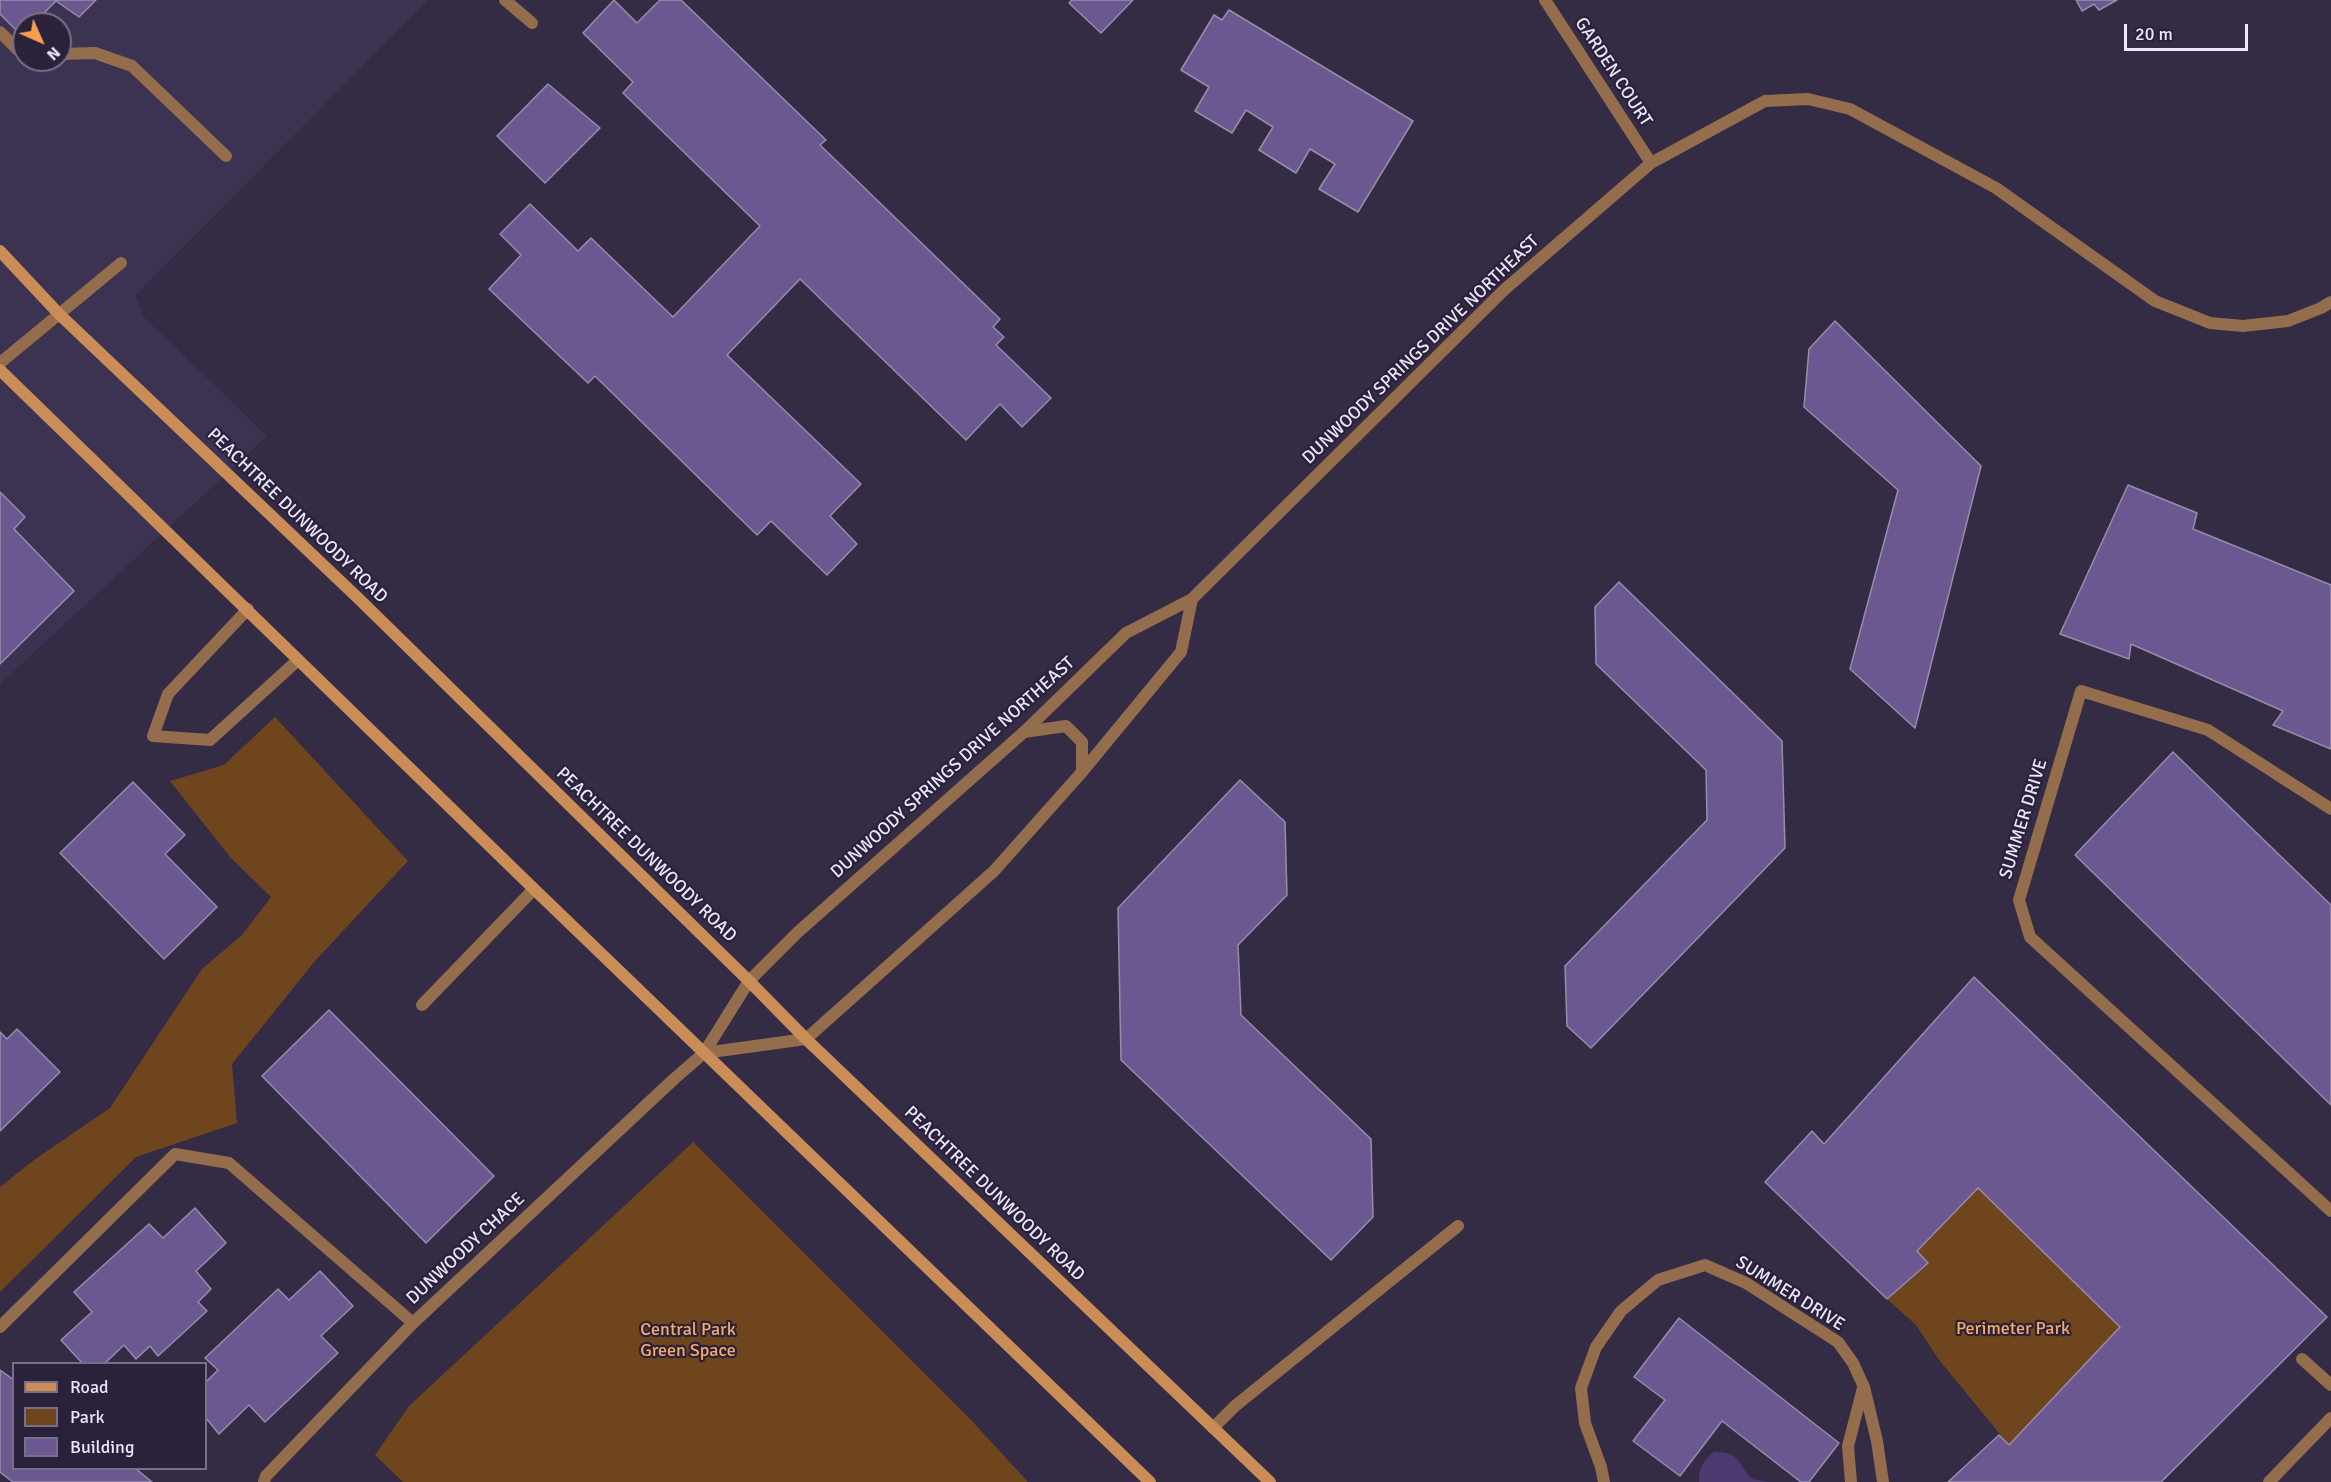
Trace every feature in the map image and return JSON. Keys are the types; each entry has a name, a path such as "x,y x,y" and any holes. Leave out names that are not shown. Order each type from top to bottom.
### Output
{"main road":[{"name":"PEACHTREE DUNWOODY ROAD","path":"0,251 59,314 358,599 806,1039 1270,1482"},
{"path":"0,370 534,889 1150,1482"}],"street":[{"path":"506,0 532,23"},
{"name":"GARDEN COURT","path":"1545,0 1651,163"},
{"path":"0,32 12,45"},
{"path":"72,54 95,53 132,66 226,156"},
{"name":"DUNWOODY SPRINGS DRIVE NORTHEAST","path":"749,981 798,932 1024,732 1126,633 1192,599 1504,290 1651,163 1765,101 1808,99 1850,109 1996,188 2155,301 2210,323 2243,326 2288,321 2331,302"},
{"path":"0,363 121,263"},
{"path":"704,1053 806,1039 994,871 1082,772 1181,652 1192,599"},
{"path":"248,609 168,694 153,736 210,740 298,660"},
{"name":"SUMMER DRIVE","path":"2331,809 2208,730 2081,691 2019,900 2030,937 2331,1211"},
{"path":"1024,732 1066,726 1082,742 1082,772"},
{"path":"422,1005 534,889"},
{"name":"DUNWOODY CHACE","path":"264,1482 266,1476 413,1323 674,1078 704,1053 749,981"},
{"path":"0,1327 175,1154 229,1163 413,1323"},
{"path":"1214,1428 1235,1406 1458,1227"},
{"name":"SUMMER DRIVE","path":"1604,1482 1585,1423 1581,1388 1596,1347 1621,1311 1658,1280 1705,1265 1746,1283 1838,1342 1853,1363 1864,1387 1877,1441 1883,1482"},
{"path":"2302,1359 2331,1385"},
{"path":"1851,1482 1848,1446 1864,1387"},
{"path":"2269,1482 2331,1418"}],"shaded area":[{"path":"0,0 428,0 136,295 143,316 267,436 0,684"},
{"path":"1714,1452 1734,1456 1752,1479 1769,1482 1699,1482 1702,1465"}],"green space":[{"path":"275,717 408,861 315,961 232,1064 237,1123 136,1157 0,1292 0,1187 34,1160 110,1108 202,969 242,935 271,897 230,857 170,781 224,765"},
{"name":"Central Park Green Space","path":"693,1142 972,1421 1028,1482 403,1482 375,1455 409,1406"},
{"name":"Perimeter Park","path":"1978,1188 2120,1327 2009,1445 1939,1360 1916,1325 1887,1299 1927,1263 1917,1251"}],"building":[{"path":"0,0 96,0 79,17 56,1 45,12 12,12 12,26 0,14"},
{"path":"614,0 637,23 660,0 681,0 826,140 820,145 1000,319 993,327 1004,337 996,345 1051,398 1022,427 1000,404 966,440 800,279 727,355 861,484 830,516 857,544 827,575 771,521 757,535 595,376 588,383 489,289 521,255 500,234 530,204 578,251 591,238 673,317 760,226 623,93 633,82 583,33"},
{"path":"1072,0 1133,0 1101,33 1069,3"},
{"path":"2076,0 2117,0 2099,10 2094,4 2082,11"},
{"path":"1229,10 1413,121 1358,212 1319,189 1335,164 1310,149 1296,173 1259,150 1273,127 1246,110 1232,133 1195,111 1209,87 1181,70 1214,15 1222,20"},
{"path":"548,84 600,128 545,183 497,136"},
{"path":"1835,321 1981,466 1915,728 1850,669 1898,490 1804,407 1809,349"},
{"path":"2128,485 2197,513 2193,529 2331,585 2331,749 2273,725 2283,711 2131,644 2129,659 2060,634"},
{"path":"0,492 25,517 14,529 74,591 0,664"},
{"path":"1619,582 1782,741 1785,848 1591,1048 1567,1026 1565,966 1707,820 1706,770 1596,664 1595,607"},
{"path":"2173,752 2331,905 2331,1105 2075,855"},
{"path":"1240,780 1285,822 1287,895 1238,945 1241,1015 1371,1139 1373,1217 1331,1260 1121,1060 1118,908"},
{"path":"133,782 185,835 165,854 217,907 164,959 60,853"},
{"path":"1974,977 2327,1317 2161,1482 1948,1482 1999,1435 2009,1445 2120,1327 1978,1188 1917,1251 1928,1263 1887,1299 1765,1182 1812,1131 1824,1144"},
{"path":"329,1010 494,1176 426,1243 262,1076"},
{"path":"17,1029 60,1072 0,1131 0,1032 7,1039"},
{"path":"195,1208 226,1243 196,1271 211,1289 198,1302 207,1311 158,1356 150,1346 136,1359 124,1345 106,1362 81,1362 61,1340 92,1312 74,1292 149,1224 163,1238"},
{"path":"320,1271 353,1306 321,1336 338,1353 265,1422 249,1405 219,1434 207,1419 207,1381 218,1370 205,1358 278,1289 289,1300"},
{"path":"1679,1318 1839,1443 1809,1482 1801,1482 1722,1421 1680,1476 1633,1441 1665,1400 1634,1377"},
{"path":"0,1370 12,1379 12,1470 137,1470 152,1482 13,1482 0,1472"}]}
